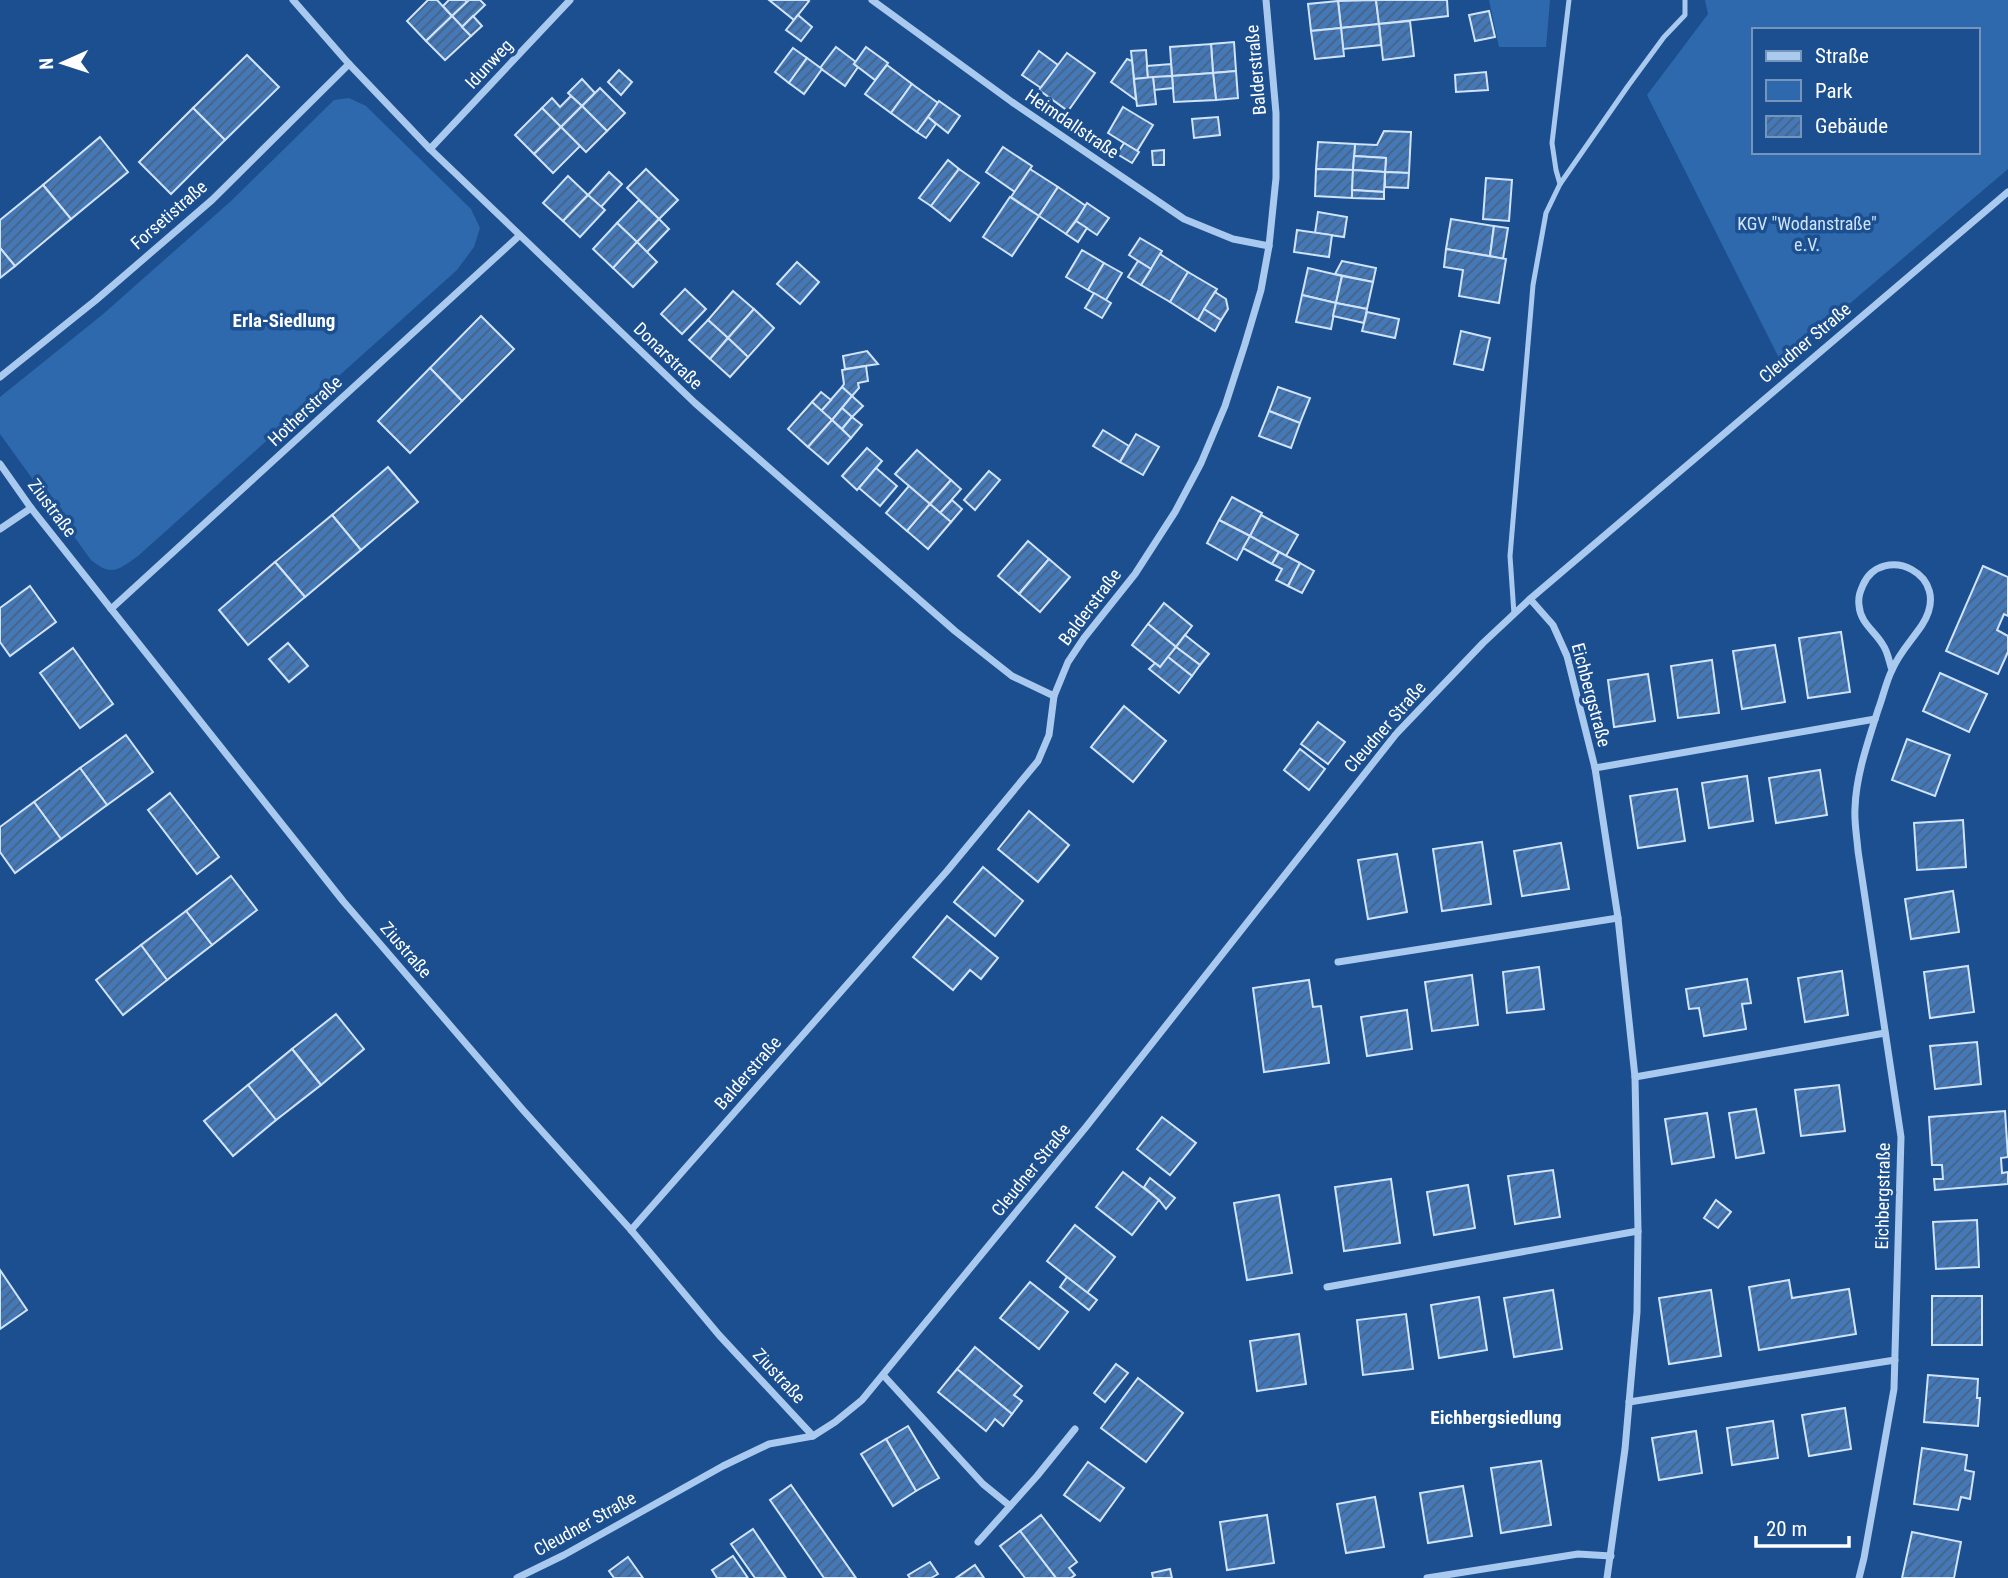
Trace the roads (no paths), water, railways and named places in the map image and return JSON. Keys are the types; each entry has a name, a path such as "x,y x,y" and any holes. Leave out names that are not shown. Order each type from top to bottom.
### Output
{"street":[{"name":"Donarstraße","path":"293,0 430,149 695,403 956,631 1012,676 1054,696"},
{"name":"Idunweg","path":"430,149 570,0"},
{"name":"Heimdallstraße","path":"872,0 1012,102 1184,219 1233,239 1269,246"},
{"name":"Balderstraße","path":"631,1230 947,871 1038,761 1049,735 1054,696 1068,662 1142,564 1175,512 1201,463 1225,406 1245,344 1261,290 1269,246 1276,178 1276,113 1265,0"},
{"name":"Forsetistraße","path":"0,377 96,300 212,200 349,64"},
{"name":"Cleudner Straße","path":"517,1578 746,1455 769,1444 813,1436 862,1400 1086,1127 1396,734 1483,643 1530,599 2008,192"},
{"name":"Hotherstraße","path":"111,609 519,236"},
{"name":"Ziustraße","path":"0,464 31,508 343,901 513,1100 631,1230 719,1335 813,1436"},
{"path":"0,529 31,508"},
{"name":"Eichbergstraße","path":"1859,1578 1894,1389 1901,1137 1858,851 1855,808 1862,760 1892,670 1928,615 1931,603 1925,582 1912,569 1893,565 1875,570 1866,579 1858,595 1858,608 1863,620 1885,647 1892,670"},
{"name":"Eichbergstraße","path":"1530,599 1553,625 1567,656 1595,768 1618,918 1635,1077 1637,1312 1625,1449 1607,1578"},
{"name":"Eichbergstraße","path":"1595,768 1875,719"},
{"path":"1338,962 1618,918"},
{"path":"1635,1077 1885,1033"},
{"path":"1327,1287 1638,1231"},
{"path":"1629,1402 1895,1360"},
{"path":"884,1376 983,1484 1010,1506"},
{"path":"978,1542 1075,1429"},
{"path":"1427,1578 1578,1554 1611,1556"}],"lane":[{"path":"1560,184 1552,143 1569,0"},
{"path":"1514,614 1510,556 1533,285 1546,213 1560,184 1664,37 1685,15 1685,0"}],"district":[{"name":"Erla-Siedlung","path":"284,320"},
{"name":"Eichbergsiedlung","path":"1496,1417"}],"park label":[{"name":"KGV \"Wodanstraße\" e.V.","path":"1807,234"}]}
